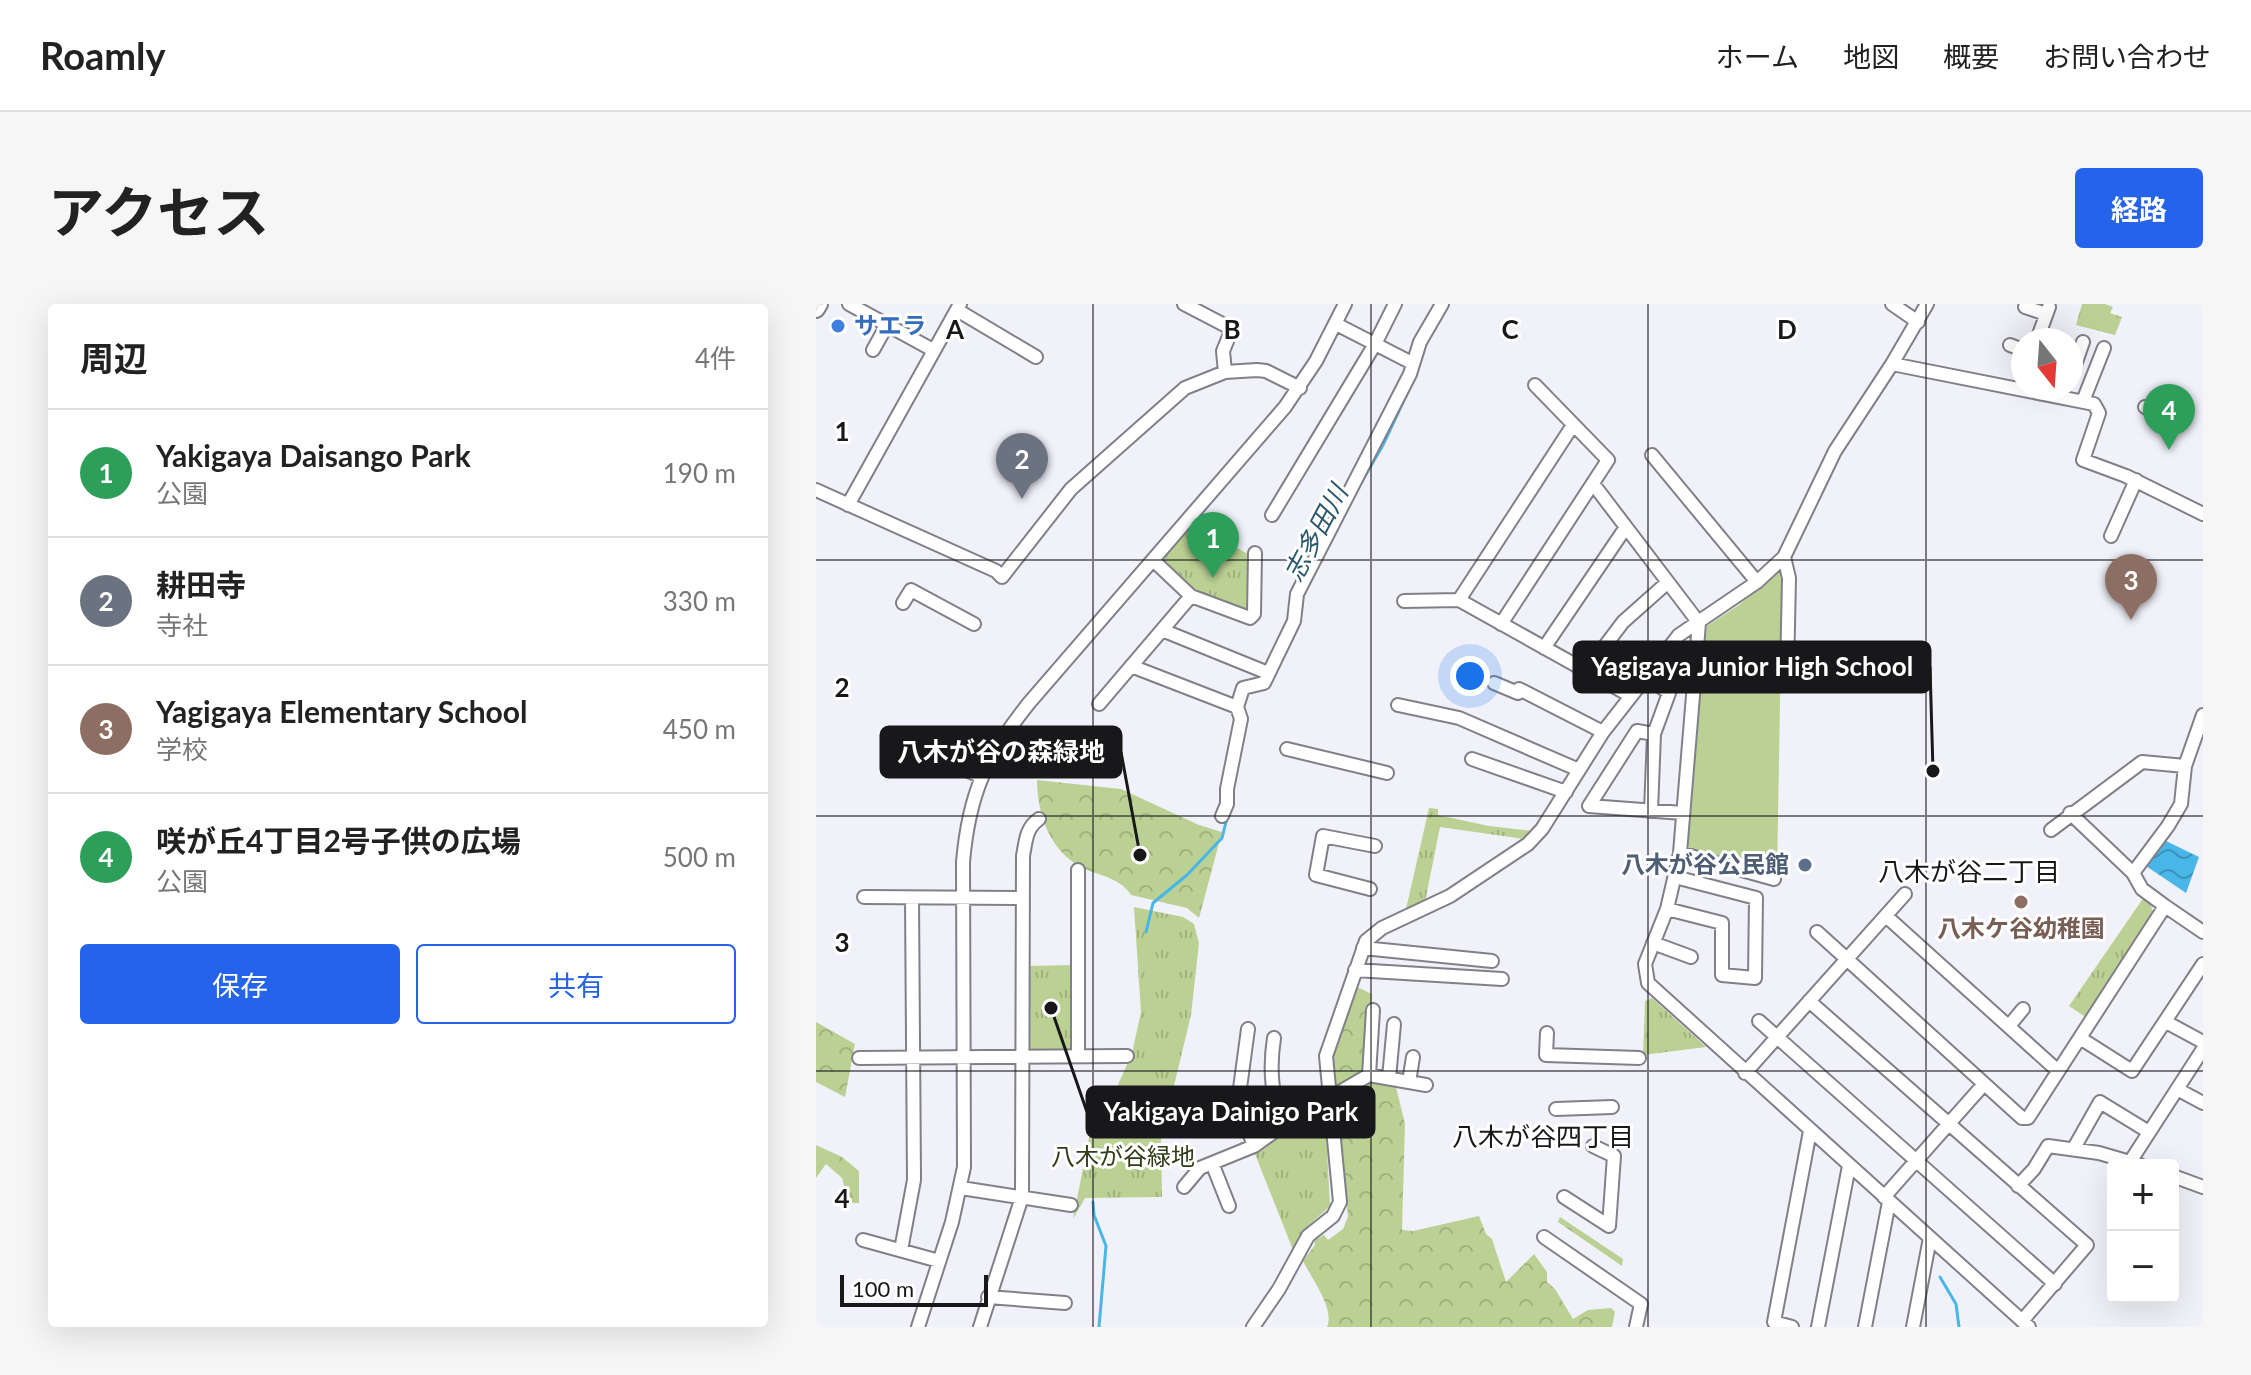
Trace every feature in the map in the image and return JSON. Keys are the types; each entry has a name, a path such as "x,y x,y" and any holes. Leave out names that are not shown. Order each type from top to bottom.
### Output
{"street":[{"path":"849,304 933,350"},
{"path":"1184,304 1232,329 1223,351 1225,372"},
{"path":"918,1327 961,1188 965,1145 965,834 980,776 1009,728 1300,388 1345,304"},
{"path":"1272,515 1375,344 1395,304"},
{"path":"1222,816 1227,804 1227,789 1241,719 1237,707 1243,688 1264,683 1294,621 1297,594 1410,374 1420,342 1442,304"},
{"path":"1892,304 1918,322"},
{"path":"1253,1327 1279,1289 1308,1236 1338,1210 1340,1202 1327,1047 1363,948 1372,934 1450,896 1528,844 1542,829 1603,732 1679,635 1757,582 1784,557 1835,451 1927,304"},
{"path":"848,505 959,307 1036,357"},
{"path":"2025,307 2048,311 2042,328"},
{"path":"1336,324 1412,363"},
{"path":"873,350 887,325"},
{"path":"2104,348 2083,401 2097,405 2099,413 2083,460 2136,480 2203,514"},
{"path":"1892,364 2011,384"},
{"path":"816,490 996,571 1002,577 1071,489 1185,388 1225,372 1266,371 1300,388"},
{"path":"1501,624 1608,460 1535,385"},
{"path":"2145,407 2158,414"},
{"path":"1459,600 1573,425"},
{"path":"1652,455 1757,582"},
{"path":"2111,536 2136,480"},
{"path":"1594,485 1699,623 1680,853 1667,909 1644,970 1648,983 2025,1324 2087,1245 1809,1001"},
{"path":"1544,648 1626,527"},
{"path":"1153,560 1191,596 1250,618 1254,614 1255,553"},
{"path":"1784,557 1789,578 1787,674"},
{"path":"1586,671 1623,622 1668,582"},
{"path":"903,603 911,590 974,624"},
{"path":"1099,704 1191,596"},
{"path":"1404,601 1459,600 1631,696"},
{"path":"1162,630 1268,673"},
{"path":"1131,666 1237,707"},
{"path":"1647,677 1669,693 1654,734 1651,811"},
{"path":"1494,683 1518,693 1519,689 1603,732"},
{"path":"1398,705 1459,718 1579,770"},
{"path":"2133,873 2181,804 2185,766 2203,715"},
{"path":"1654,734 1637,731 1589,806 1683,813"},
{"path":"891,738 980,776"},
{"path":"1287,749 1387,773"},
{"path":"1472,759 1566,792"},
{"path":"2051,830 2142,762 2185,766"},
{"path":"2070,813 2133,873 2142,889 2203,932"},
{"path":"980,1327 1022,1197 1023,856 1027,832 1039,819"},
{"path":"1370,889 1316,875 1323,836 1375,846"},
{"path":"1680,853 1774,879"},
{"path":"1078,870 1078,1056"},
{"path":"1667,909 1722,923 1722,975 1755,978 1756,898 1675,877"},
{"path":"1745,1073 1905,894"},
{"path":"864,897 1022,898"},
{"path":"901,1250 914,1180 912,898"},
{"path":"1817,932 2022,1118 2028,1118 2165,906"},
{"path":"1886,916 2058,1071"},
{"path":"1653,943 1691,957"},
{"path":"1363,948 1492,961"},
{"path":"2080,1038 2132,1071 2203,964"},
{"path":"1355,970 1502,979"},
{"path":"2190,984 2203,991"},
{"path":"2009,1026 2023,1009"},
{"path":"1369,1075 1373,1010"},
{"path":"1759,1021 2055,1284"},
{"path":"2166,1022 2203,1042"},
{"path":"1389,1078 1394,1024"},
{"path":"1248,1029 1238,1103 1254,1146"},
{"path":"1547,1033 1546,1055 1639,1058"},
{"path":"1274,1038 1269,1067 1272,1094 1282,1126"},
{"path":"2137,1159 2149,1132 2203,1049"},
{"path":"859,1058 1127,1056"},
{"path":"1409,1082 1413,1057"},
{"path":"1184,1187 1195,1172 1254,1146 1369,1075 1426,1085"},
{"path":"1865,1327 1887,1200 1916,1161 1984,1084"},
{"path":"2177,1089 2203,1103"},
{"path":"2074,1148 2100,1102 2149,1132"},
{"path":"1556,1109 1612,1107"},
{"path":"1792,1327 1774,1322 1810,1131"},
{"path":"1564,1197 1609,1226 1614,1156 1593,1146"},
{"path":"2018,1186 2034,1169 2048,1146 2074,1148 2119,1159"},
{"path":"1212,1163 1229,1206"},
{"path":"1818,1327 1849,1166"},
{"path":"2179,1178 2203,1187"},
{"path":"961,1188 1071,1205"},
{"path":"1544,1237 1641,1304 1636,1327"},
{"path":"1913,1327 1930,1238"},
{"path":"863,1240 939,1261"},
{"path":"988,1297 1065,1303"}],"green space":[{"path":"2082,304 2113,307 2110,313 2122,317 2115,335 2076,325"},
{"path":"1190,526 1196,526 1250,555 1252,610 1247,615 1190,591 1161,560"},
{"path":"1780,571 1777,875 1692,853 1688,846 1694,737 1707,626 1739,605"},
{"path":"1037,780 1121,789 1199,825 1222,832 1199,918 1187,908 1131,895 1117,882 1087,870 1064,855 1044,821"},
{"path":"1429,808 1438,809 1438,815 1533,831 1524,839 1440,827 1425,902 1406,909"},
{"path":"2144,897 2150,901 2153,913 2087,1018 2069,1006"},
{"name":"八木が谷緑地","path":"1134,907 1183,917 1194,924 1199,943 1191,1015 1161,1140 1162,1197 1085,1198 1073,1219 1095,1107 1117,1087 1132,1053 1141,1012"},
{"path":"1075,965 1072,1053 1030,1054 1027,1050 1026,966"},
{"path":"1355,986 1372,994 1365,1070 1395,1083 1405,1124 1402,1230 1413,1231 1479,1216 1486,1234 1492,1239 1506,1282 1534,1254 1547,1272 1547,1282 1555,1289 1573,1319 1588,1310 1611,1308 1615,1312 1612,1327 1327,1327 1329,1320 1325,1303 1303,1261 1315,1245 1314,1241 1324,1235 1328,1240 1343,1229 1348,1217 1332,1061"},
{"path":"1652,998 1706,1047 1643,1055 1645,1001"},
{"path":"816,1022 855,1044 845,1097 816,1082"},
{"path":"1316,1111 1325,1113 1330,1206 1309,1225 1293,1250 1253,1149"},
{"path":"816,1145 842,1157 859,1171 859,1203 849,1203 842,1178 826,1164 816,1178"},
{"path":"1560,1217 1623,1259 1622,1266 1558,1222"}],"water":[{"path":"2166,841 2199,857 2186,893 2146,866"}],"waterway":[{"name":"志多田川","path":"1361,483 1412,383"},
{"name":"志多田川","path":"1324,554 1350,504"},
{"name":"志多田川","path":"1299,624 1302,600"},
{"name":"志多田川","path":"1271,681 1294,634"},
{"name":"志多田川","path":"1146,932 1153,903 1187,875 1222,838 1227,818"},
{"name":"志多田川","path":"1093,1202 1094,1215 1106,1246 1099,1327"},
{"path":"1940,1277 1956,1304 1959,1327"}],"place":[{"name":"サエラ","path":"838,326"},
{"name":"咲が丘4丁目2号子供の広場","path":"2169,450"},
{"name":"耕田寺","path":"1022,499"},
{"name":"Yakigaya Daisango Park","path":"1213,578"},
{"name":"Yagigaya Elementary School","path":"2131,620"},
{"name":"Yagigaya Junior High School","path":"1933,771"},
{"name":"八木が谷の森緑地","path":"1140,855"},
{"name":"八木が谷公民館","path":"1805,865"},
{"name":"八木ケ谷幼稚園","path":"2021,902"},
{"name":"Yakigaya Dainigo Park","path":"1051,1008"}],"district":[{"name":"八木が谷二丁目","path":"1969,872"},
{"name":"八木が谷四丁目","path":"1543,1137"}]}
